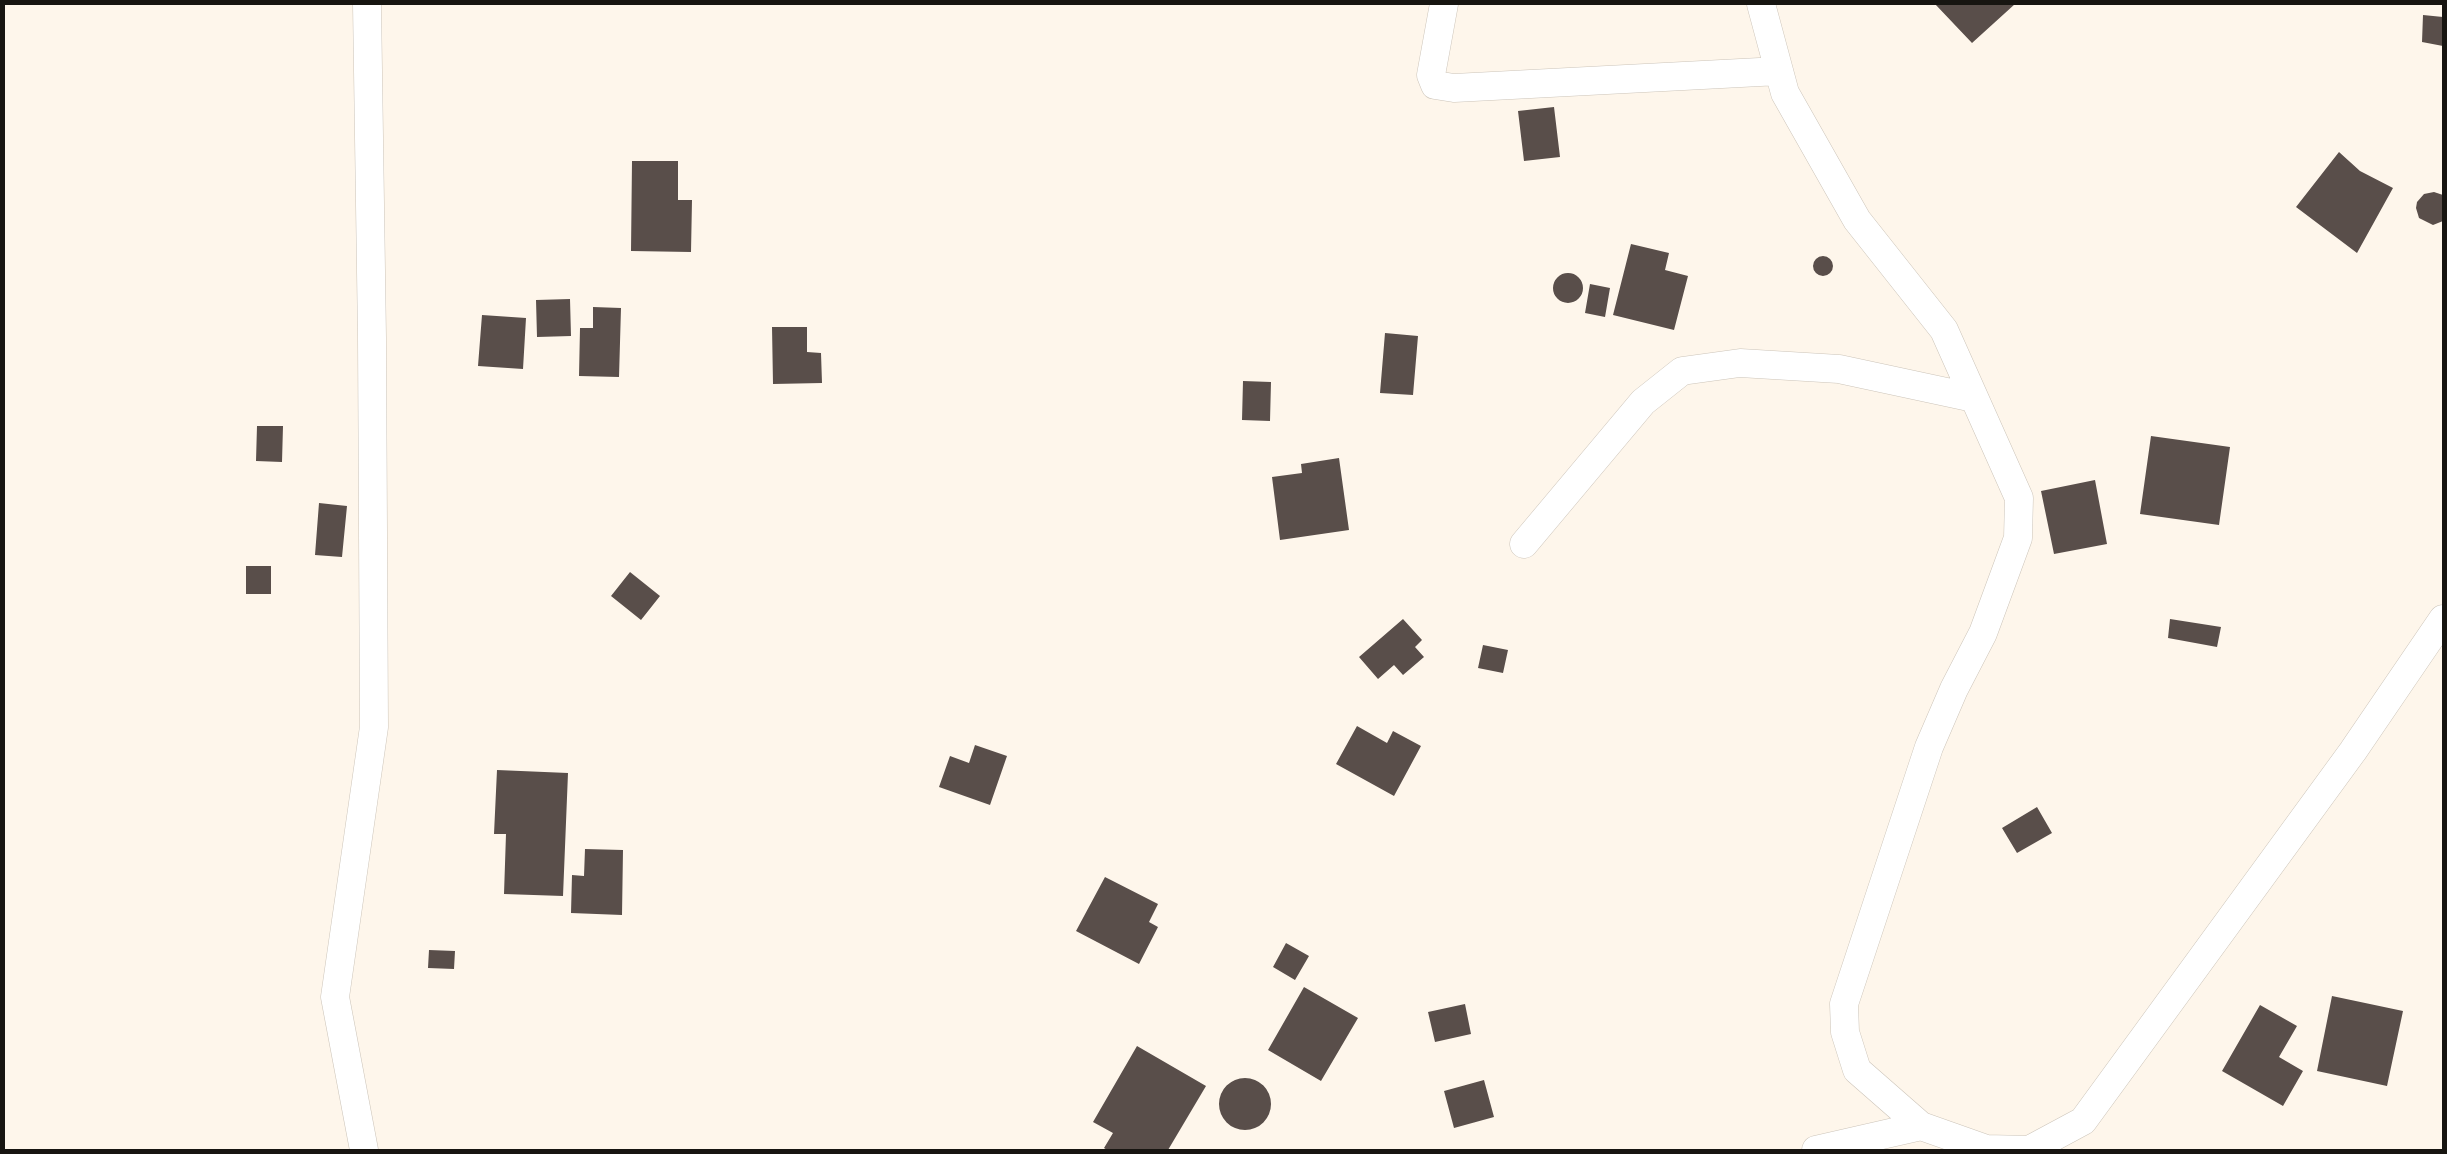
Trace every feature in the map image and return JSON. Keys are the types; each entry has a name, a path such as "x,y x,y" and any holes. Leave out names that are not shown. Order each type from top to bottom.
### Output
{"street":[{"path":"364,1150 335,996 374,727 372,338 367,4"},
{"path":"1444,4 1431,76 1435,85 1454,88 1779,71"},
{"path":"1761,4 1785,93 1857,220 1944,330 2018,498 2018,538 1983,633 1954,688 1929,747 1844,1004 1845,1032 1857,1070 1921,1126 1986,1149 2029,1150 2083,1121 2353,751 2443,619"},
{"path":"1524,544 1643,402 1682,371 1740,364 1839,369 1974,398"},
{"path":"1816,1150 1921,1126"}],"building":[{"path":"1935,4 2015,4 1972,43"},
{"path":"2423,15 2443,17 2443,46 2422,42"},
{"path":"1554,107 1560,157 1524,161 1518,111"},
{"path":"2339,152 2360,171 2393,188 2357,253 2296,207"},
{"path":"632,161 678,161 678,200 692,200 691,252 631,251"},
{"path":"2434,192 2443,195 2443,221 2433,225 2419,218 2416,208 2417,202 2424,194"},
{"path":"1631,244 1669,253 1665,270 1688,276 1674,330 1613,315"},
{"path":"1823,256 1830,259 1833,266 1830,273 1823,276 1816,273 1813,266 1816,259"},
{"path":"1568,273 1579,277 1583,288 1579,299 1568,303 1557,299 1553,288 1557,277"},
{"path":"1590,284 1610,288 1605,317 1585,313"},
{"path":"570,299 571,336 537,337 536,300"},
{"path":"593,307 621,308 619,377 579,376 580,328 593,328"},
{"path":"482,315 526,318 523,369 478,366"},
{"path":"772,327 807,327 807,352 821,353 822,383 773,384"},
{"path":"1385,333 1418,336 1413,395 1380,393"},
{"path":"1243,381 1271,382 1270,421 1242,420"},
{"path":"257,426 283,426 282,462 256,461"},
{"path":"2151,436 2230,447 2219,525 2140,514"},
{"path":"1339,458 1349,530 1280,540 1272,477 1302,473 1301,464"},
{"path":"2095,480 2107,544 2054,554 2041,491"},
{"path":"319,503 347,506 342,557 315,555"},
{"path":"246,566 271,566 271,594 246,594"},
{"path":"630,572 660,596 641,620 611,596"},
{"path":"1403,619 1422,640 1415,647 1424,657 1403,675 1394,665 1378,679 1359,657"},
{"path":"2170,619 2221,627 2217,647 2168,638"},
{"path":"1483,645 1508,650 1503,673 1478,668"},
{"path":"1357,726 1387,743 1393,731 1421,746 1394,796 1336,764"},
{"path":"975,745 1007,756 990,805 939,787 950,756 969,763"},
{"path":"497,770 568,773 563,896 504,894 506,834 494,834"},
{"path":"2037,807 2052,833 2017,853 2002,828"},
{"path":"585,849 623,850 622,915 571,913 572,875 584,876"},
{"path":"1105,877 1158,904 1149,922 1158,927 1139,964 1076,931"},
{"path":"1286,943 1309,956 1295,980 1273,967"},
{"path":"429,950 455,951 454,969 428,968"},
{"path":"1304,987 1358,1018 1321,1081 1268,1050"},
{"path":"2332,996 2403,1011 2387,1086 2317,1071"},
{"path":"1465,1004 1471,1034 1435,1042 1428,1012"},
{"path":"2260,1005 2297,1026 2279,1057 2303,1071 2283,1106 2222,1071"},
{"path":"1137,1046 1206,1086 1168,1150 1107,1150 1104,1148 1113,1133 1093,1122"},
{"path":"1240,1078 1250,1078 1264,1085 1271,1099 1271,1109 1264,1123 1250,1130 1240,1130 1230,1126 1223,1119 1219,1109 1219,1099 1223,1089 1230,1082"},
{"path":"1484,1080 1494,1117 1454,1128 1444,1091"}]}
